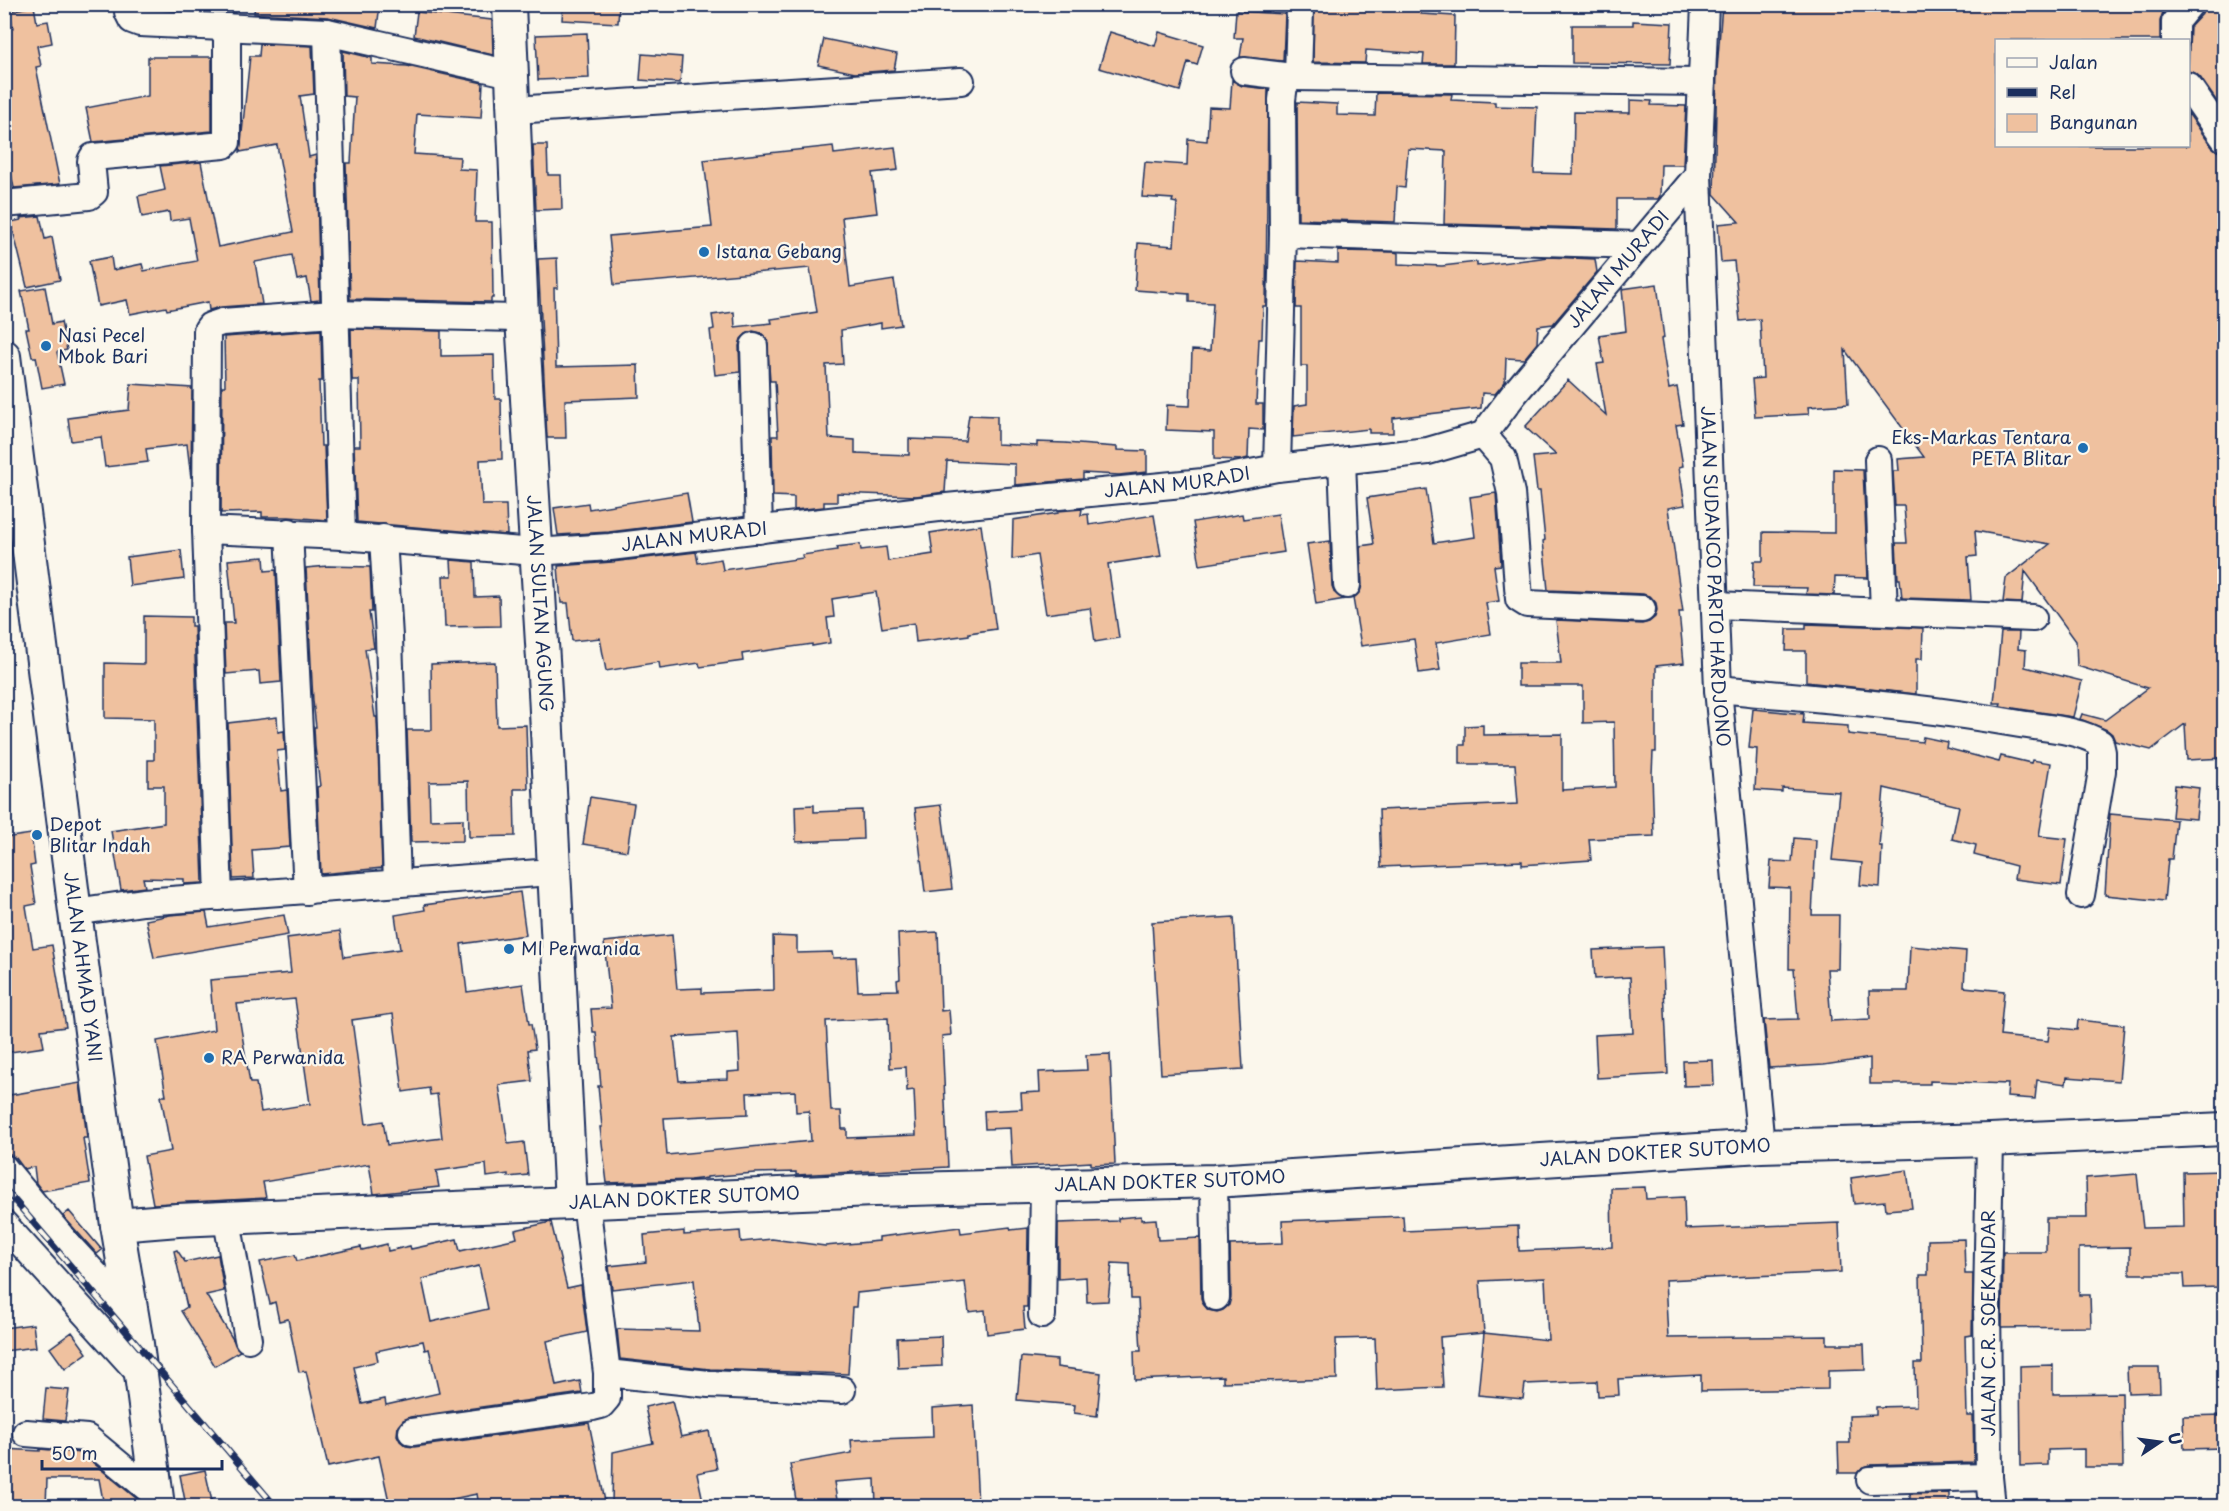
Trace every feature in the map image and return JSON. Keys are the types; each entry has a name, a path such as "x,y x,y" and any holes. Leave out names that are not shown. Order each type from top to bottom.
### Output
{"main road":[{"name":"JALAN SULTAN AGUNG","path":"509,4 522,318 545,692 552,872 579,1202"},
{"name":"JALAN AHMAD YANI","path":"5,363 75,912 131,1223 132,1314 157,1501"},
{"name":"JALAN DOKTER SUTOMO","path":"131,1223 579,1202 1214,1180 1761,1146 1990,1140 2224,1129"}],"street":[{"path":"129,4 128,12 132,20 140,23 327,32 511,74"},
{"name":"JALAN SUDANCO PARTO HARDJONO","path":"1705,4 1698,175 1718,689 1761,1146"},
{"path":"2175,39 2175,22 2190,4"},
{"path":"1277,468 1283,234 1282,100 1284,85 1295,77 1300,8"},
{"path":"4,204 89,196 94,192 91,160 93,157 224,145 227,142 226,27"},
{"path":"327,32 342,536"},
{"path":"1244,71 1295,77 1702,82"},
{"path":"514,110 962,81"},
{"path":"2190,90 2224,138"},
{"name":"JALAN MURADI","path":"206,530 383,538 535,552 610,547 946,507 1203,482 1277,468 1428,451 1483,435 1514,394 1698,175"},
{"path":"1283,234 1639,245"},
{"path":"219,897 206,530 207,330 210,326 222,322 334,314 522,318"},
{"path":"754,346 759,530"},
{"path":"1483,435 1503,458 1511,493 1519,599 1527,604 1642,609"},
{"path":"1878,460 1884,611"},
{"path":"1342,461 1347,585"},
{"path":"290,532 307,891"},
{"path":"383,538 389,637 397,883"},
{"path":"1716,605 2033,618"},
{"path":"1718,689 1950,711 2094,739 2100,743 2102,771 2081,895"},
{"path":"75,912 143,902 552,872"},
{"name":"JALAN C.R. SOEKANDAR","path":"1990,1140 1987,1304 1989,1477 1992,1506"},
{"path":"4,1168 69,1246 132,1314"},
{"path":"1214,1180 1216,1298"},
{"path":"1042,1314 1044,1185"},
{"name":"JALAN SULTAN AGUNG","path":"412,1432 593,1407 601,1405 607,1398 607,1373 579,1202"},
{"path":"227,1220 248,1339"},
{"path":"4,1224 141,1375"},
{"path":"607,1373 709,1384 842,1390"},
{"path":"26,1433 87,1438 157,1501"},
{"path":"1870,1480 1989,1477"}],"building":[{"path":"144,4 234,4 235,13 144,8"},
{"path":"255,4 380,4 377,28 328,17 254,13"},
{"path":"563,4 619,4 618,23 562,20"},
{"path":"1314,4 1422,4 1421,14 1455,16 1454,64 1423,64 1424,54 1366,50 1365,63 1313,62"},
{"name":"Eks-Markas Tentara PETA Blitar","path":"1722,4 2170,4 2163,12 2160,21 2160,39 1995,39 1995,147 2190,147 2190,116 2212,147 2224,153 2224,758 2187,760 2185,724 2151,750 2115,741 2107,730 2080,719 2082,714 2105,720 2148,688 2077,666 2076,641 2025,571 2022,603 2003,602 2006,578 2050,544 1975,531 1977,556 1968,557 1971,600 1902,598 1900,579 1898,579 1896,543 1907,543 1904,506 1895,506 1893,471 1899,471 1898,459 1924,457 1845,350 1848,404 1808,407 1809,414 1755,417 1752,379 1763,378 1760,319 1740,321 1734,261 1721,262 1718,224 1739,222 1714,194 1717,70"},
{"path":"2205,4 2224,4 2224,112 2200,77 2190,72 2190,27 2202,14"},
{"path":"34,6 37,23 48,21 52,43 37,46 41,66 36,67 60,184 14,188 4,140 4,136 12,134 4,96 4,30 13,28 10,11"},
{"path":"1236,11 1285,14 1283,61 1240,57 1243,38 1234,38"},
{"path":"417,12 492,20 493,55 414,36"},
{"path":"1633,21 1672,23 1670,64 1572,63 1572,25 1633,25"},
{"path":"1110,32 1155,46 1159,32 1203,45 1197,65 1188,62 1180,91 1099,68"},
{"path":"587,33 589,78 538,80 536,35"},
{"path":"824,39 897,54 894,70 855,73 818,65"},
{"path":"260,44 312,46 314,94 300,96 309,157 316,155 320,300 311,301 307,278 297,280 292,255 255,262 262,304 209,310 208,302 130,314 127,300 98,306 89,261 111,257 113,270 142,264 144,271 197,261 189,218 170,221 169,212 142,217 138,196 165,190 160,166 201,162 218,247 293,232 277,145 240,152 250,56 259,56"},
{"path":"343,51 372,58 372,64 407,66 483,83 481,118 417,114 414,154 460,157 459,169 477,170 475,222 492,222 493,298 491,302 350,299 346,163 351,163 355,97 344,96"},
{"path":"642,54 682,57 680,83 640,80"},
{"path":"148,57 212,57 212,131 93,142 86,108 148,96"},
{"path":"1232,80 1242,86 1268,89 1266,306 1263,306 1262,339 1259,339 1256,404 1263,404 1263,430 1249,429 1248,458 1241,460 1214,459 1214,432 1166,430 1167,405 1190,406 1192,350 1210,351 1213,303 1189,302 1189,294 1135,290 1138,243 1174,246 1177,203 1172,202 1173,199 1142,197 1145,162 1187,165 1188,139 1207,141 1209,107 1230,108"},
{"path":"1376,93 1452,94 1451,100 1495,102 1495,106 1537,107 1534,173 1573,174 1574,112 1630,113 1630,100 1652,101 1651,105 1686,106 1683,165 1661,165 1658,199 1617,199 1617,229 1444,224 1446,151 1408,149 1405,188 1397,187 1395,222 1298,219 1297,102 1337,104 1337,115 1375,116"},
{"path":"533,145 547,145 548,175 561,175 562,209 536,210"},
{"path":"833,146 834,154 895,147 898,170 872,173 877,213 842,217 850,287 894,280 901,325 881,328 881,323 841,330 843,364 826,365 829,438 855,440 855,453 909,455 909,439 965,441 969,415 997,416 997,444 1037,446 1037,442 1065,443 1117,447 1117,450 1147,451 1147,472 1119,475 1083,473 1083,479 1015,485 1015,464 947,461 945,492 916,496 837,493 837,502 824,502 824,507 794,510 794,497 773,496 772,436 778,436 775,381 770,381 767,339 761,333 753,331 746,334 739,346 740,372 715,375 710,330 714,329 712,315 734,312 735,327 772,323 771,319 817,312 810,268 614,285 609,236 712,227 704,160"},
{"path":"40,216 45,239 52,237 60,280 27,287 11,222 21,220 20,218"},
{"path":"1338,251 1394,252 1398,253 1398,264 1442,266 1477,262 1477,266 1549,257 1595,259 1597,272 1553,324 1538,326 1537,343 1524,359 1506,358 1505,382 1495,394 1482,393 1481,408 1393,418 1393,433 1369,433 1369,429 1293,437 1294,406 1307,404 1307,366 1301,366 1301,308 1296,308 1297,261 1338,263"},
{"path":"557,258 558,288 554,288 556,367 638,365 639,397 565,400 566,438 547,438 538,259"},
{"path":"1657,284 1664,338 1661,339 1669,389 1677,387 1683,424 1676,425 1683,466 1679,467 1685,505 1668,508 1683,612 1679,612 1684,663 1656,666 1656,752 1653,752 1652,774 1654,836 1589,839 1591,860 1522,865 1522,861 1381,867 1379,810 1518,804 1515,764 1460,764 1460,745 1465,745 1465,726 1483,725 1483,735 1562,734 1562,790 1615,787 1614,722 1583,723 1583,686 1518,686 1518,663 1561,663 1556,620 1642,624 1655,617 1656,603 1651,597 1643,594 1548,590 1540,491 1537,491 1533,457 1556,455 1525,427 1568,380 1606,415 1597,364 1604,363 1599,335 1626,331 1622,289"},
{"path":"45,287 52,324 61,322 67,350 57,352 64,384 42,388 36,357 32,357 21,291"},
{"path":"351,329 441,331 441,356 494,355 495,399 501,399 502,459 480,460 482,505 506,505 507,535 357,522 354,446 360,446 359,380 352,380"},
{"path":"321,330 322,381 319,381 321,446 324,446 327,520 262,517 262,512 221,513 222,386 225,386 224,337"},
{"path":"131,384 192,388 191,478 187,444 146,449 148,462 105,467 101,437 71,441 68,418 129,410"},
{"path":"1834,469 1863,470 1868,578 1835,577 1834,595 1806,594 1807,588 1753,587 1754,561 1763,561 1763,532 1834,533"},
{"path":"1426,489 1434,543 1475,537 1470,497 1496,493 1501,565 1494,566 1499,601 1486,603 1491,634 1436,643 1440,670 1419,673 1414,639 1361,646 1353,598 1360,592 1362,585 1360,546 1374,544 1367,498"},
{"path":"687,493 692,522 609,532 558,535 554,508 588,503 589,509"},
{"path":"1082,509 1081,515 1088,514 1089,525 1154,515 1161,556 1108,564 1119,638 1095,642 1090,608 1046,614 1037,555 1012,559 1013,520 1058,513 1058,511"},
{"path":"1242,514 1243,519 1278,514 1284,552 1200,565 1193,522"},
{"path":"981,525 996,629 969,633 969,635 916,642 914,623 882,628 876,592 832,599 834,617 827,618 830,643 742,654 743,661 700,667 699,663 660,669 659,662 606,671 600,638 572,641 568,603 561,603 558,566 696,552 698,563 721,559 723,570 803,558 802,555 860,544 861,550 886,547 888,561 933,554 930,533"},
{"path":"1330,541 1332,586 1335,593 1345,599 1316,604 1307,544"},
{"path":"181,550 184,579 130,586 127,557"},
{"path":"264,557 265,571 276,570 281,682 260,684 259,671 226,674 224,623 234,623 228,560"},
{"path":"451,560 474,562 475,597 499,596 500,626 445,627 443,576 452,576"},
{"path":"370,567 372,612 369,612 374,648 365,649 375,717 377,717 382,868 321,874 317,787 320,786 315,747 314,727 316,727 306,568"},
{"path":"144,616 191,617 191,626 194,626 203,883 184,884 184,879 143,878 145,887 121,890 111,831 164,823 164,786 148,786 148,760 154,760 154,719 105,718 105,663 144,664"},
{"path":"1806,624 1923,628 1922,659 1916,659 1916,694 1806,682 1806,651 1786,651 1787,629 1806,629"},
{"path":"2001,632 2019,632 2018,649 2026,650 2025,667 2082,681 2073,717 2000,706 2001,703 1994,703"},
{"path":"495,662 497,726 526,725 528,789 514,789 515,836 469,837 468,781 429,782 430,820 463,819 463,841 411,842 407,730 432,730 431,664"},
{"path":"1753,709 1804,714 1803,723 1848,726 1848,734 1922,742 1923,737 1947,742 1946,748 1999,762 2001,756 2031,763 2032,760 2051,763 2039,836 2067,839 2061,885 2014,879 2016,866 1974,855 1976,845 1952,839 1959,806 1884,788 1879,846 1882,846 1880,887 1860,885 1862,863 1832,860 1839,792 1782,788 1782,792 1755,790 1757,749 1749,748"},
{"path":"277,717 278,732 284,731 285,750 277,751 281,791 287,790 290,847 252,850 254,878 233,879 228,723"},
{"path":"2175,785 2199,788 2196,819 2172,817"},
{"path":"590,797 634,804 627,851 583,844"},
{"path":"814,805 814,812 862,810 863,839 796,842 795,806"},
{"path":"941,805 952,889 925,892 915,808"},
{"path":"2110,814 2176,820 2172,859 2168,859 2164,901 2105,895"},
{"path":"31,834 35,865 30,866 36,904 26,906 33,948 52,945 66,1027 41,1030 44,1047 4,1053 4,838"},
{"path":"1794,838 1816,840 1812,915 1839,915 1838,969 1827,969 1831,1021 1870,1019 1869,991 1908,991 1910,946 1966,951 1964,987 2004,991 2000,1036 2048,1041 2050,1027 2077,1030 2078,1020 2124,1025 2119,1081 2067,1077 2066,1084 2037,1080 2035,1099 2007,1097 2008,1084 1930,1081 1930,1084 1870,1084 1870,1058 1824,1065 1769,1068 1764,1020 1798,1019 1794,969 1789,969 1790,888 1769,887 1771,861 1792,862"},
{"path":"520,892 526,935 461,944 467,992 523,984 535,1049 528,1050 532,1081 499,1085 508,1144 524,1142 528,1175 508,1177 508,1174 487,1177 486,1164 436,1171 439,1187 374,1194 369,1164 263,1182 266,1198 153,1204 144,1156 171,1151 161,1096 166,1096 157,1041 214,1030 210,980 291,973 287,938 340,931 344,957 400,949 395,915 425,910 424,905","holes":["295,999 310,1104 261,1112 256,1083 250,1083 237,1004","393,1014 403,1092 429,1088 430,1095 437,1094 442,1138 387,1145 383,1121 366,1124 352,1020"]},
{"path":"206,912 209,927 284,915 288,935 154,958 146,920"},
{"path":"1234,917 1243,1069 1161,1074 1152,922"},
{"path":"938,932 941,1011 949,1010 951,1035 942,1036 948,1167 796,1175 796,1172 755,1173 690,1180 607,1183 600,1127 602,1127 598,1086 601,1086 596,1032 593,1032 591,1009 611,1008 604,942 672,935 677,989 702,988 702,993 774,990 773,936 797,937 797,953 832,952 833,958 856,957 858,991 898,990 897,980 900,979 898,934","holes":["888,1018 890,1068 906,1067 907,1091 914,1090 916,1135 847,1138 847,1129 842,1129 841,1111 831,1111 826,1021","738,1033 740,1071 728,1072 728,1079 679,1081 674,1037","795,1091 796,1112 809,1111 811,1141 667,1155 664,1118 748,1114 747,1093"]},
{"path":"1662,947 1668,1074 1597,1078 1595,1035 1633,1033 1630,977 1595,979 1593,950"},
{"path":"1110,1054 1115,1164 1091,1165 1091,1162 1012,1167 1010,1128 985,1129 984,1111 1022,1109 1021,1093 1040,1092 1039,1072 1087,1070 1086,1055"},
{"path":"1713,1060 1714,1085 1684,1086 1683,1061"},
{"path":"80,1083 87,1138 83,1138 90,1183 42,1191 36,1183 34,1167 24,1169 16,1158 8,1154 4,1129 4,1096"},
{"path":"1907,1170 1912,1208 1886,1210 1885,1201 1854,1204 1851,1178"},
{"path":"2224,1171 2224,1228 2219,1229 2220,1287 2185,1288 2184,1274 2130,1274 2130,1247 2079,1248 2079,1295 2090,1295 2091,1327 2002,1328 2003,1252 2046,1252 2046,1218 2087,1218 2086,1178 2137,1174 2143,1228 2184,1227 2183,1172"},
{"path":"1645,1187 1646,1199 1684,1197 1685,1229 1839,1223 1841,1272 1665,1280 1668,1338 1827,1336 1827,1344 1864,1344 1865,1370 1828,1371 1828,1389 1701,1391 1701,1375 1618,1379 1619,1395 1598,1396 1597,1381 1525,1384 1523,1399 1478,1395 1484,1333 1440,1337 1443,1387 1377,1390 1375,1338 1336,1339 1337,1379 1223,1382 1223,1376 1135,1380 1134,1351 1141,1351 1138,1299 1131,1299 1130,1264 1112,1263 1108,1301 1087,1302 1086,1277 1058,1279 1058,1223 1118,1221 1118,1218 1141,1216 1141,1220 1156,1219 1158,1240 1200,1238 1201,1298 1208,1310 1217,1312 1229,1305 1231,1297 1230,1245 1283,1243 1282,1221 1403,1216 1404,1231 1518,1226 1519,1251 1612,1247 1611,1188","holes":["1545,1278 1548,1340 1484,1333 1480,1281"]},
{"path":"69,1211 102,1250 97,1254 63,1216"},
{"path":"551,1222 567,1288 581,1285 587,1332 547,1341 556,1386 580,1381 582,1393 410,1417 398,1426 397,1435 406,1446 414,1447 589,1423 606,1506 479,1506 477,1494 418,1506 390,1506 379,1456 328,1467 306,1371 299,1372 288,1319 279,1321 275,1302 270,1304 260,1262 295,1255 297,1261 361,1247 362,1250 387,1244 388,1251 410,1246 411,1249 457,1239 460,1251 517,1238 515,1230","holes":["479,1266 488,1309 431,1322 422,1279","423,1341 425,1350 429,1349 439,1393 386,1405 385,1399 362,1404 354,1367 378,1361 376,1351"]},
{"path":"960,1227 961,1233 1010,1227 1011,1230 1028,1228 1027,1307 1023,1307 1025,1329 987,1334 985,1310 969,1312 965,1282 857,1293 856,1307 852,1307 848,1374 710,1369 620,1359 617,1329 699,1331 694,1280 612,1289 609,1266 646,1262 644,1235 684,1231 684,1235 740,1231 741,1242 772,1239 825,1246 879,1241 879,1237"},
{"path":"1964,1239 1965,1274 1973,1274 1972,1335 1965,1336 1967,1416 1973,1416 1974,1462 1870,1465 1857,1473 1839,1473 1838,1443 1850,1443 1849,1416 1876,1415 1876,1407 1916,1406 1915,1363 1922,1363 1920,1275 1928,1275 1928,1240"},
{"path":"177,1250 185,1262 218,1255 224,1291 206,1295 240,1351 215,1366 181,1311 187,1307 174,1251"},
{"path":"33,1324 36,1347 4,1351 4,1328"},
{"path":"72,1332 87,1353 65,1369 50,1348"},
{"path":"941,1336 942,1366 898,1368 897,1338"},
{"path":"1021,1357 1057,1360 1057,1367 1101,1373 1097,1416 1074,1413 1075,1405 1017,1400"},
{"path":"2053,1365 2053,1394 2122,1393 2123,1467 2084,1467 2084,1449 2048,1450 2048,1465 2021,1466 2020,1366"},
{"path":"2127,1367 2159,1367 2160,1392 2128,1393"},
{"path":"46,1388 69,1390 65,1421 43,1419"},
{"path":"672,1401 681,1437 709,1431 717,1469 697,1473 703,1501 697,1503 697,1506 612,1506 613,1452 653,1443 645,1407"},
{"path":"973,1405 978,1506 876,1506 875,1479 834,1482 838,1506 797,1506 790,1464 852,1453 851,1440 933,1437 932,1408"},
{"path":"2224,1415 2224,1448 2184,1449 2183,1416"},
{"path":"4,1449 40,1451 40,1449 81,1453 137,1499 137,1504 104,1506 99,1479 47,1479 46,1506 7,1506 8,1486 4,1486"},
{"path":"205,1470 213,1506 186,1506 180,1475"},
{"path":"1949,1493 1949,1506 1910,1506 1910,1494"}],"railway":[{"path":"4,1188 275,1506"}],"place":[{"name":"Istana Gebang","path":"704,252"},
{"name":"Nasi Pecel Mbok Bari","path":"46,346"},
{"name":"Eks-Markas Tentara PETA Blitar","path":"2083,448"},
{"name":"Depot Blitar Indah","path":"37,835"},
{"name":"MI Perwanida","path":"509,949"},
{"name":"RA Perwanida","path":"209,1058"}]}
